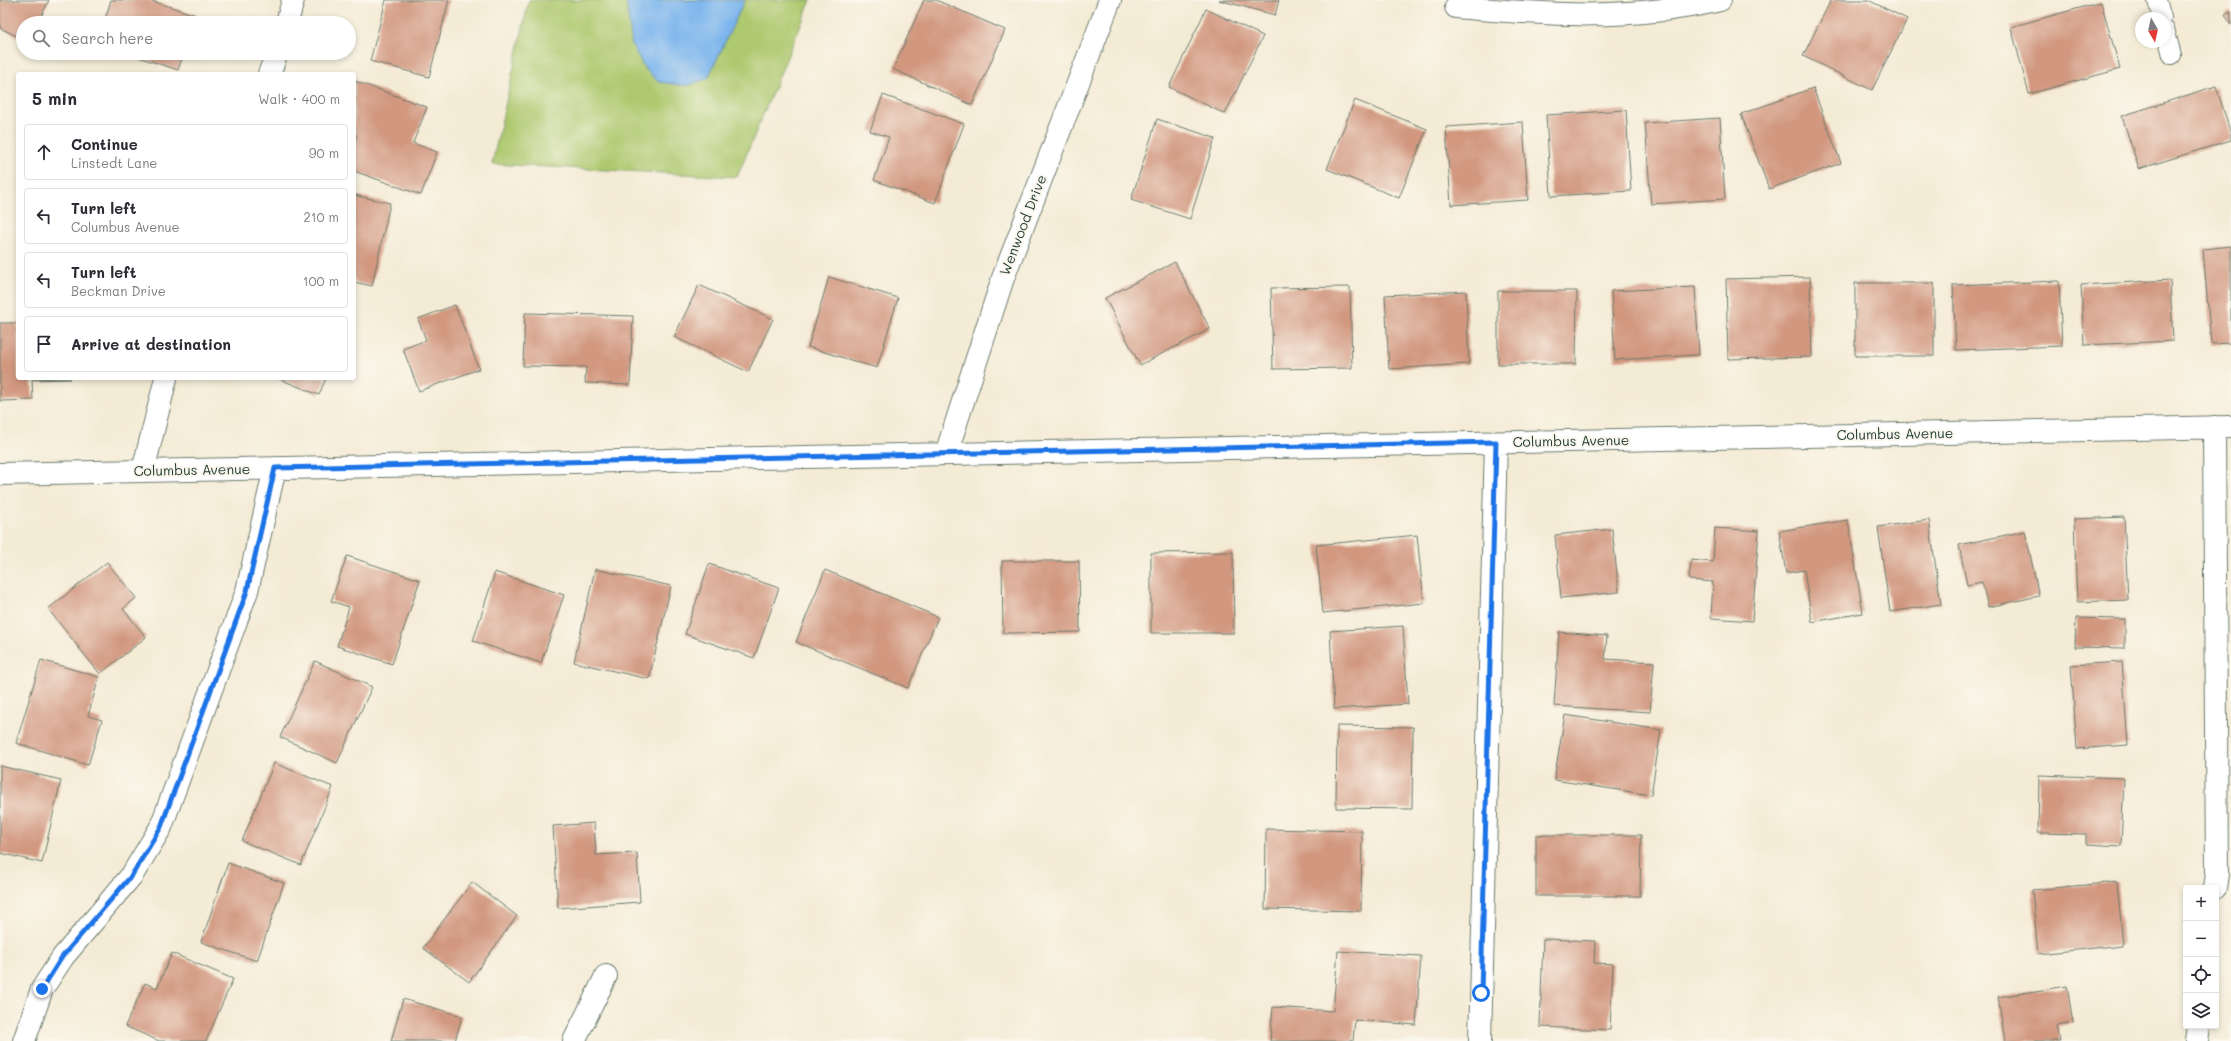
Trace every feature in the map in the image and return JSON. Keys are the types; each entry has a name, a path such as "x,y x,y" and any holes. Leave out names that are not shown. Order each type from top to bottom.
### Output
{"street":[{"path":"289,16 293,0"},
{"name":"Wenwood Drive","path":"946,454 1003,278 1110,0"},
{"path":"1456,7 1548,15 1634,14 1687,8 1720,0"},
{"path":"270,72 274,60"},
{"path":"143,471 166,380"},
{"path":"2215,885 2217,866 2222,427"},
{"name":"Columbus Avenue","path":"0,474 2222,427"},
{"path":"1480,1041 1496,442"},
{"path":"24,1041 42,989 62,957 132,875 161,827 247,591 275,468"},
{"path":"574,1041 606,976"},
{"path":"2197,1041 2199,1029"}],"lane":[{"path":"2157,0 2160,12"},
{"path":"2170,48 2172,55"}],"green space":[{"path":"529,0 811,0 737,177 492,164"}],"water":[{"path":"626,0 745,0 708,78 687,86 659,82 645,69 632,45"}],"building":[{"path":"0,0 49,0 41,16 16,16 16,36 0,28"},
{"path":"111,0 149,0 196,15 196,16 106,16"},
{"path":"386,0 449,0 429,77 370,61"},
{"path":"924,0 936,0 1005,30 972,105 893,69"},
{"path":"1219,0 1279,0 1275,15"},
{"path":"1831,0 1868,0 1907,19 1872,90 1803,56"},
{"path":"2101,2 2120,69 2029,94 2011,27"},
{"path":"1206,9 1263,36 1225,114 1169,87"},
{"path":"2231,11 2231,25 2225,14"},
{"path":"147,60 182,60 178,70"},
{"path":"356,81 427,107 413,143 437,152 421,195 356,172"},
{"path":"2216,86 2231,134 2231,140 2139,169 2122,116"},
{"path":"1813,88 1841,163 1769,189 1741,114"},
{"path":"883,95 964,124 935,203 874,180 889,137 870,131"},
{"path":"1355,100 1427,129 1399,198 1327,169"},
{"path":"1626,110 1631,191 1551,196 1546,115"},
{"path":"1720,118 1725,199 1651,204 1645,123"},
{"path":"1157,119 1215,138 1190,219 1131,200"},
{"path":"1523,122 1528,200 1451,205 1446,127"},
{"path":"356,195 390,203 372,286 356,282"},
{"path":"2231,246 2231,343 2211,344 2203,249"},
{"path":"1175,262 1210,329 1140,365 1105,298"},
{"path":"829,277 898,298 877,368 808,347"},
{"path":"1810,277 1812,357 1728,359 1726,279"},
{"path":"2170,280 2173,341 2084,345 2081,285"},
{"path":"2059,281 2062,346 1956,350 1953,285"},
{"path":"1855,283 1934,283 1934,356 1855,356"},
{"path":"699,285 773,319 748,372 674,337"},
{"path":"1350,287 1352,368 1273,369 1271,288"},
{"path":"1695,287 1699,355 1615,360 1611,291"},
{"path":"1466,291 1469,364 1389,369 1385,295"},
{"path":"1498,291 1577,291 1576,364 1498,364"},
{"path":"455,305 479,369 419,391 403,349 426,340 418,319"},
{"path":"525,313 633,316 630,385 585,383 586,367 523,366"},
{"path":"0,323 16,323 16,380 32,380 33,400 0,401"},
{"path":"282,380 325,380 319,395"},
{"path":"2124,517 2128,600 2077,602 2074,519"},
{"path":"1848,520 1863,613 1812,622 1804,570 1786,573 1779,531"},
{"path":"1929,520 1941,604 1890,612 1878,527"},
{"path":"1715,528 1759,531 1752,621 1711,618 1713,582 1689,580 1691,560 1713,562"},
{"path":"1612,529 1619,592 1561,598 1555,535"},
{"path":"2025,531 2039,596 1988,607 1982,582 1967,585 1959,545"},
{"path":"1417,535 1424,603 1323,613 1316,545"},
{"path":"1233,552 1234,633 1151,633 1151,553"},
{"path":"347,556 420,580 392,664 337,646 349,607 331,601"},
{"path":"1002,561 1079,561 1080,632 1003,633"},
{"path":"107,562 136,598 123,609 146,637 100,674 48,609"},
{"path":"709,564 779,588 754,658 685,634"},
{"path":"595,569 671,586 649,679 574,662"},
{"path":"825,570 938,617 908,688 796,642"},
{"path":"495,572 564,595 541,663 473,641"},
{"path":"2076,618 2125,619 2125,648 2075,647"},
{"path":"1403,626 1408,704 1334,709 1330,631"},
{"path":"1559,632 1607,636 1605,659 1654,662 1650,712 1554,706"},
{"path":"41,660 99,677 88,716 102,720 88,765 16,743"},
{"path":"315,661 372,687 337,763 280,737"},
{"path":"2122,662 2128,745 2077,749 2071,665"},
{"path":"1565,715 1661,730 1651,795 1554,780"},
{"path":"1337,726 1413,727 1412,809 1336,808"},
{"path":"274,763 333,787 301,865 242,841"},
{"path":"0,766 61,780 42,863 0,853"},
{"path":"2039,775 2124,778 2121,846 2086,844 2086,834 2038,833"},
{"path":"594,823 596,855 637,853 640,902 558,908 553,826"},
{"path":"1266,829 1362,831 1361,911 1265,909"},
{"path":"1536,835 1641,835 1640,896 1536,896"},
{"path":"228,863 284,883 257,961 201,942"},
{"path":"472,882 517,916 469,982 423,948"},
{"path":"2117,882 2123,945 2038,954 2032,890"},
{"path":"1543,939 1595,941 1594,963 1613,964 1610,1030 1540,1027"},
{"path":"1338,951 1421,956 1416,1025 1355,1020 1353,1041 1270,1041 1273,1007 1333,1011"},
{"path":"172,953 233,979 206,1041 159,1041 125,1026 145,983 157,988"},
{"path":"2067,986 2073,1023 2057,1026 2060,1041 2005,1041 1998,997"},
{"path":"403,999 462,1016 455,1041 391,1041"}],"route":[{"path":"42,989 62,957 132,875 161,827 247,591 275,468 1496,442 1481,993"}]}
